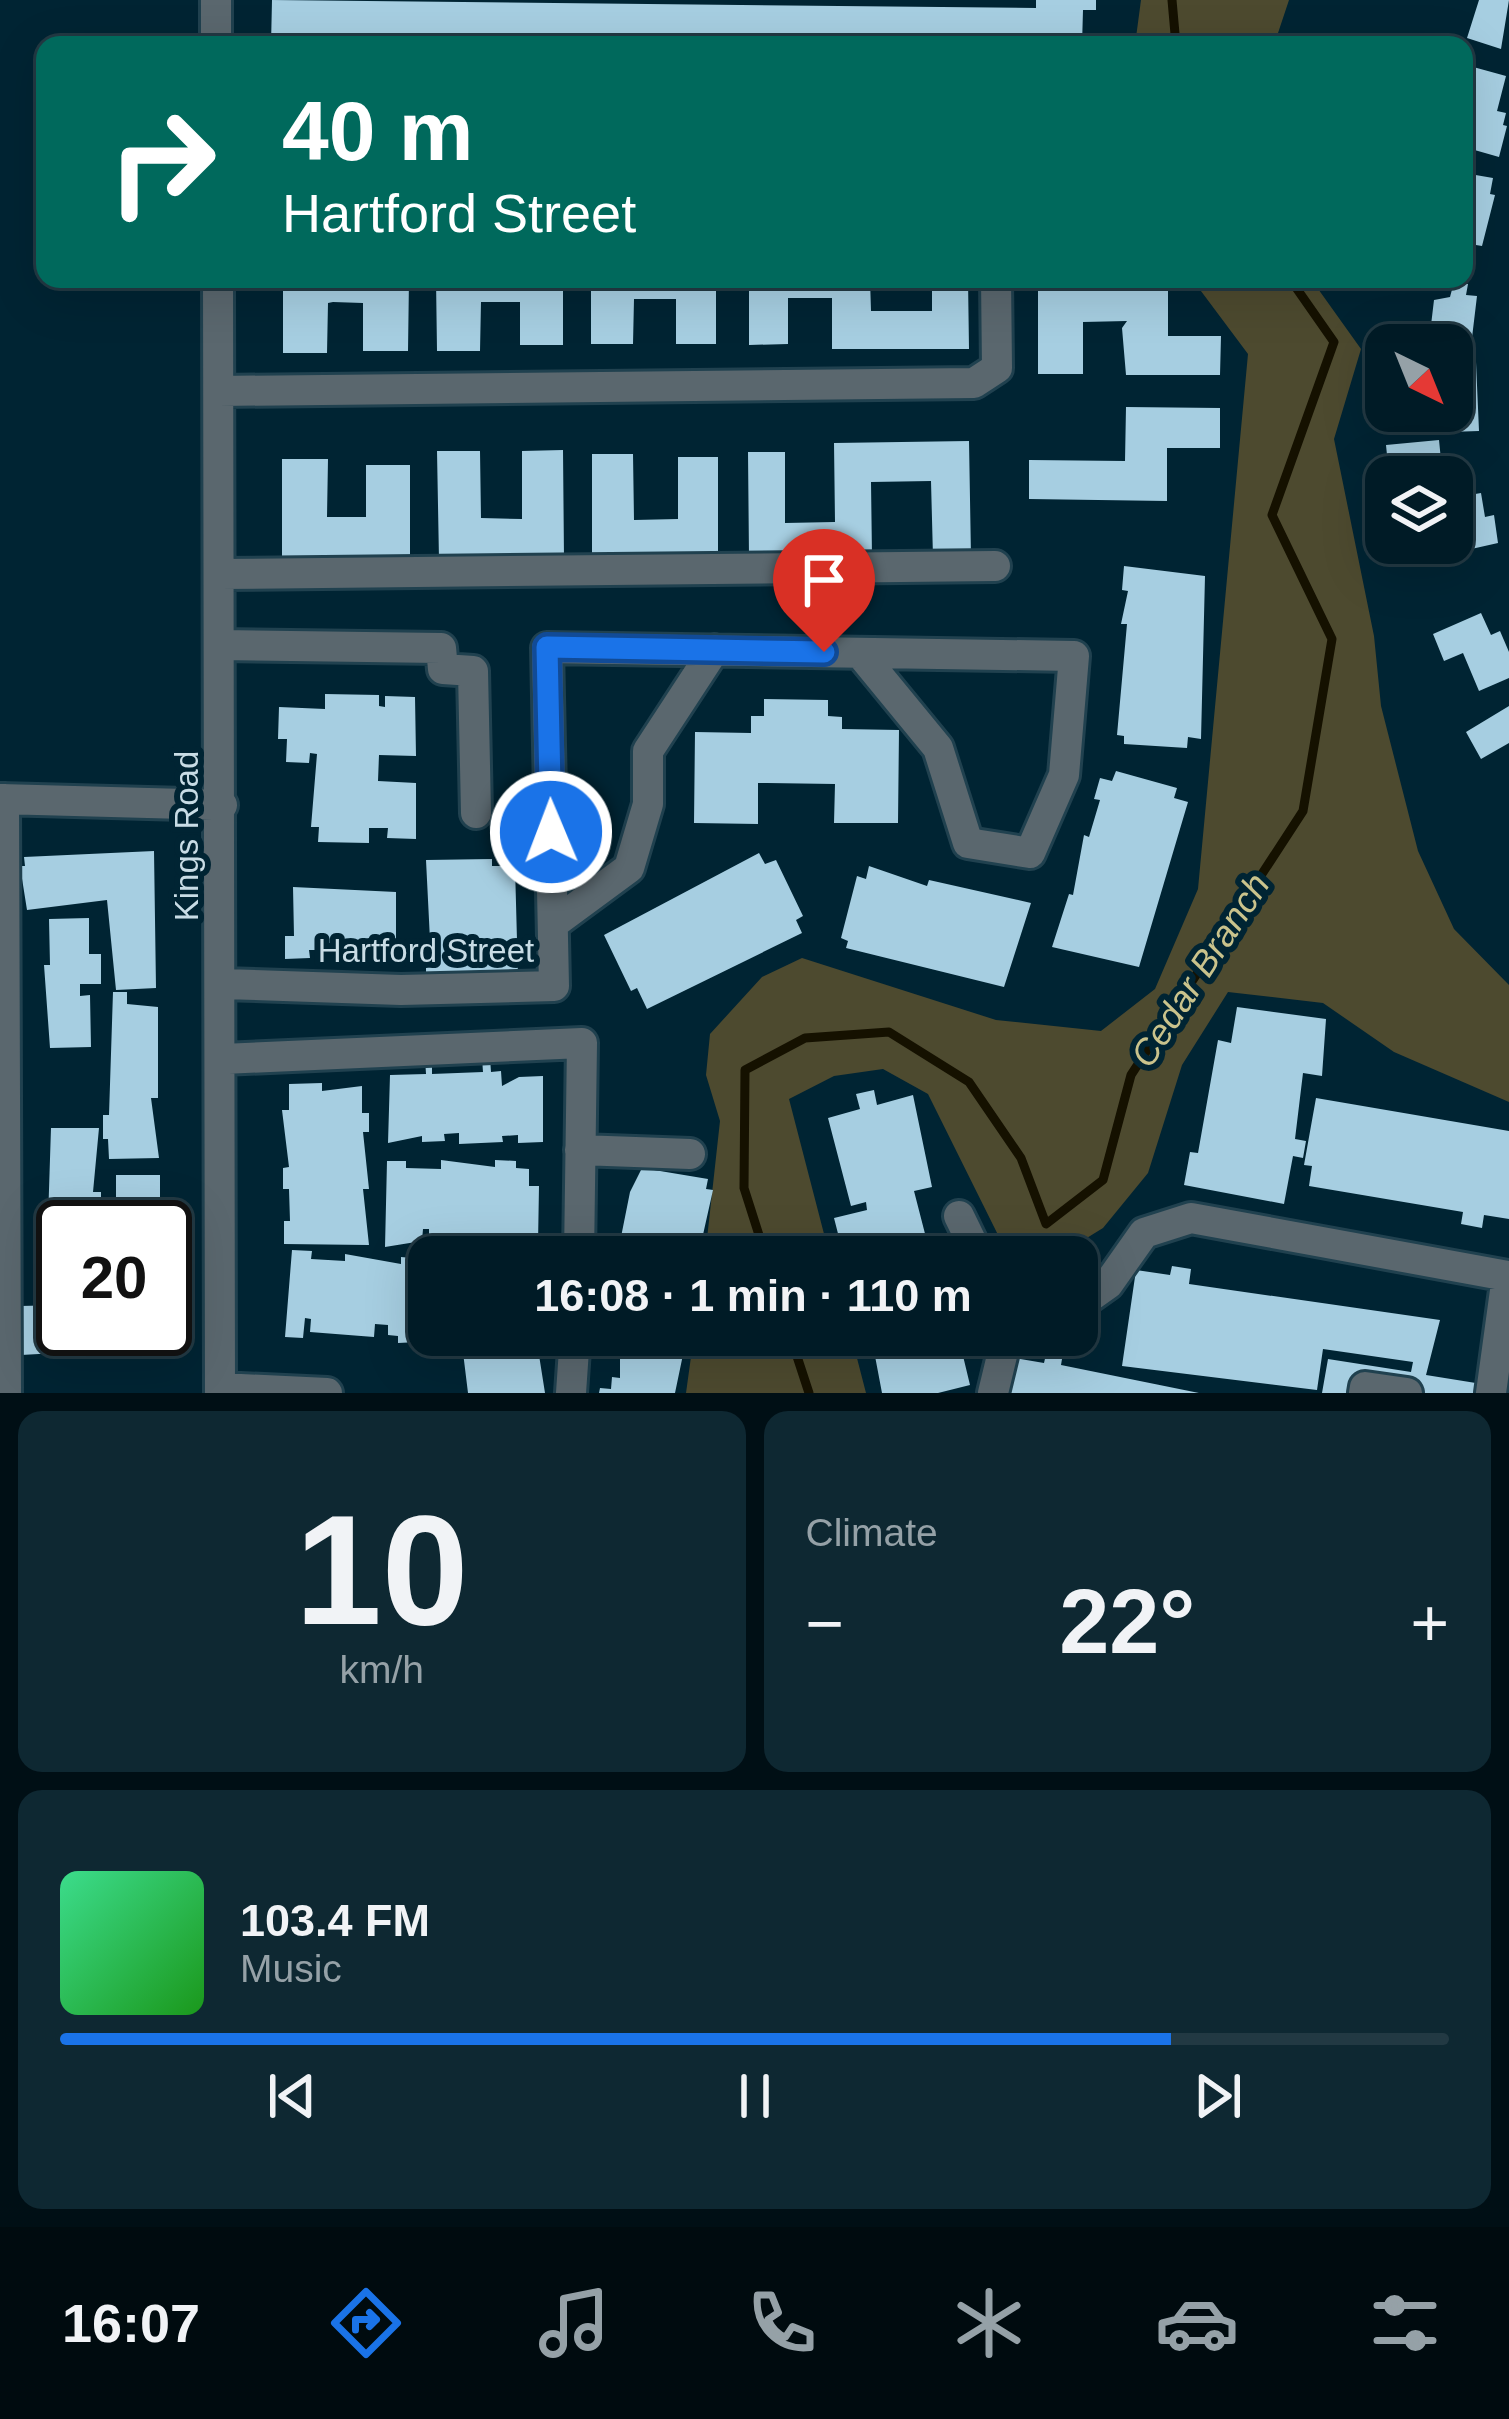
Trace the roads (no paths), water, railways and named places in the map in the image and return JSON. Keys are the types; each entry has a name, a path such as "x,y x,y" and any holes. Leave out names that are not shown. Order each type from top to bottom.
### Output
{"street":[{"path":"216,0 216,36"},
{"name":"Kings Road","path":"218,288 223,985 220,1390"},
{"path":"219,391 974,383 997,368 995,288"},
{"path":"220,574 995,566"},
{"path":"220,645 440,648 442,670 473,671 476,813"},
{"name":"Hartford Street","path":"223,985 401,991 554,986 547,647 1074,656 1064,775 1030,853 968,844 938,748 860,653"},
{"path":"553,924 629,868 648,804 648,751 714,650"},
{"path":"6,1393 2,799 222,805"},
{"path":"223,1060 582,1043 579,1236"},
{"path":"580,1150 690,1154"},
{"path":"959,1216 969,1236"},
{"path":"1098,1291 1144,1233 1191,1218 1507,1276 1491,1393"},
{"path":"571,1393 574,1356"},
{"path":"993,1393 1002,1356"},
{"path":"1364,1393 1365,1387 1407,1393"},
{"path":"220,1390 327,1393"}],"waterway":[{"name":"Cedar Branch","path":"1172,0 1175,36"},
{"name":"Cedar Branch","path":"759,1236 744,1188 745,1070 805,1038 889,1032 969,1082 1021,1158 1046,1224 1103,1180 1131,1075 1303,811 1332,639 1272,515 1334,342 1296,288"},
{"name":"Cedar Branch","path":"797,1356 809,1393"}]}
